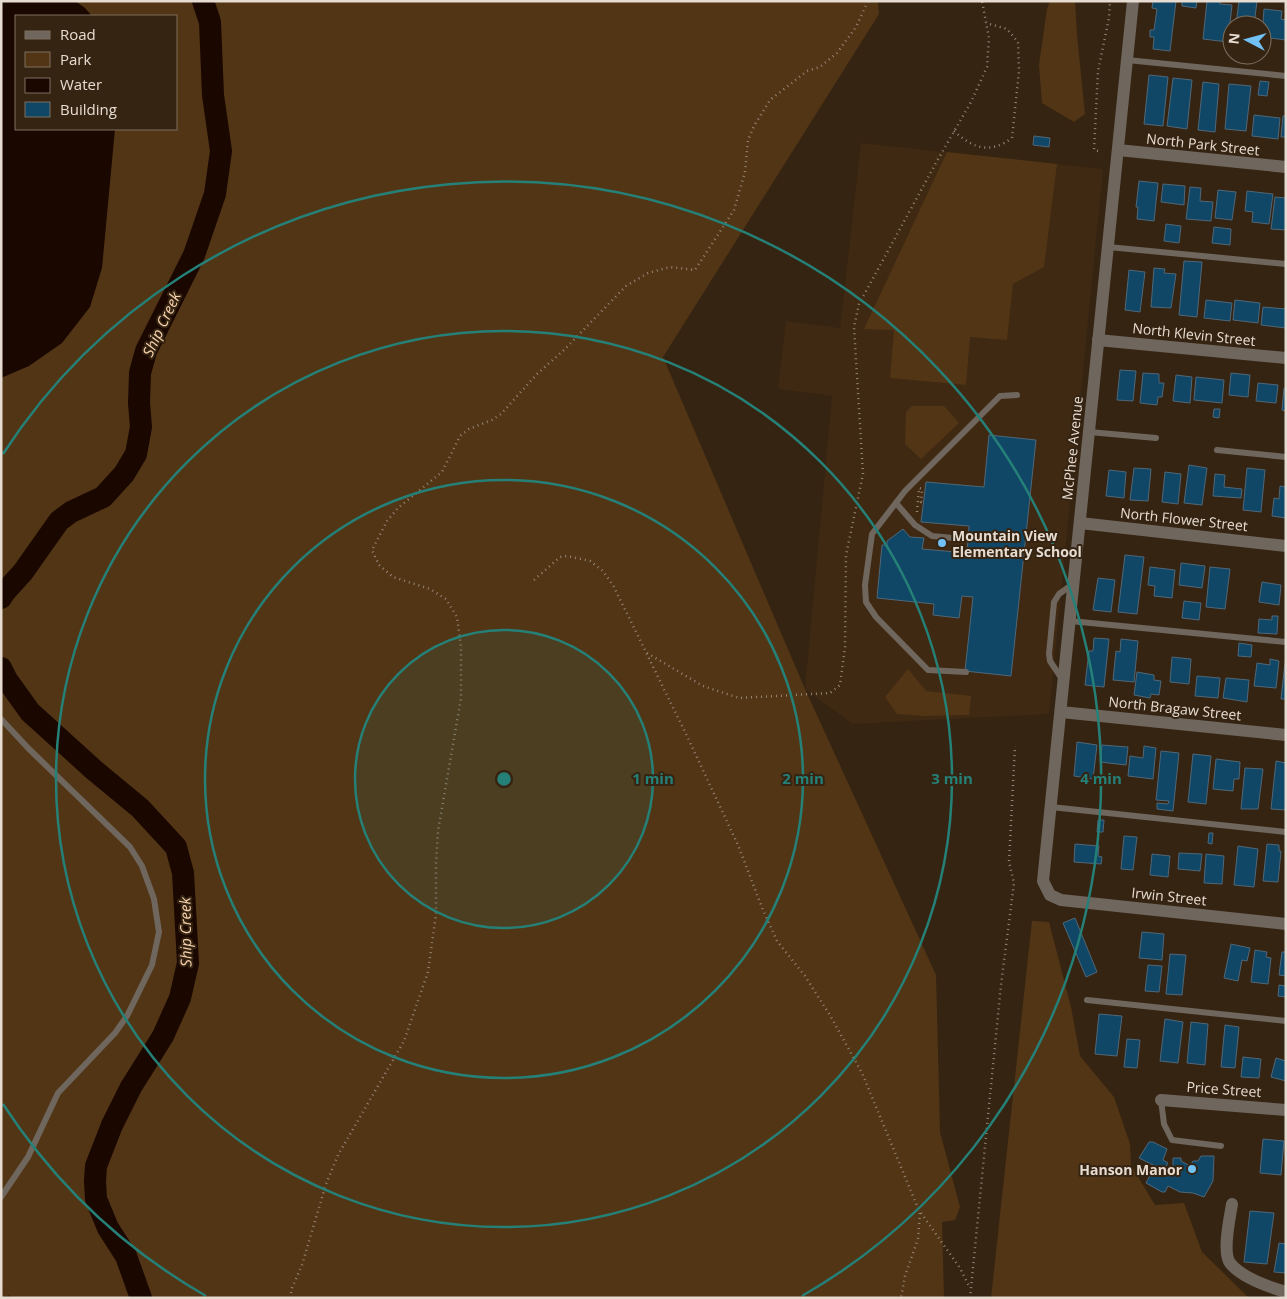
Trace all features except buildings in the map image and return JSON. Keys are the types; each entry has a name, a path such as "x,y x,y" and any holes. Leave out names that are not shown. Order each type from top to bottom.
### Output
{"street":[{"name":"McPhee Avenue","path":"1050,895 1043,881 1133,1"},
{"name":"North Park Street","path":"1118,150 1286,167"},
{"name":"North Klevin Street","path":"1098,340 1286,358"},
{"name":"North Flower Street","path":"1080,523 1286,546"},
{"name":"North Bragaw Street","path":"1060,712 1286,735"},
{"name":"Irwin Street","path":"1050,895 1061,900 1286,924"},
{"name":"Price Street","path":"1161,1100 1286,1110"},
{"path":"1232,1204 1227,1248 1229,1262 1248,1277 1269,1287 1286,1292"}],"lane":[{"path":"1127,60 1286,76"},
{"path":"1108,247 1286,264"},
{"path":"966,672 928,670 876,617 866,602 865,585 872,534 905,491 1000,396 1017,395"},
{"path":"1089,432 1156,438"},
{"path":"1217,450 1286,457"},
{"path":"896,503 915,525 932,536 963,539"},
{"path":"1063,683 1050,660 1049,654 1054,602 1059,594 1074,583"},
{"path":"1070,621 1286,642"},
{"path":"1,719 130,847 142,866 154,899 158,932 152,965 127,1016 116,1033 58,1093 28,1157 1,1197"},
{"path":"1051,808 1286,832"},
{"path":"1087,1000 1286,1021"},
{"path":"1161,1100 1164,1124 1172,1140 1221,1146"}],"path":[{"path":"290,1298 292,1288 302,1265 326,1184 338,1155 404,1041 428,972 436,914 438,831 460,698 461,647 457,617 446,599 430,589 393,577 378,565 372,550 392,514 442,472 460,436 469,429 492,420 501,414 537,374 564,350 626,286 648,273 670,267 694,270 734,210 744,172 748,140 770,100 807,71 820,67 837,52 856,27 868,1"},
{"path":"647,653 703,686 740,698 830,693 840,685 845,646 846,555 863,474 854,327 859,304 971,102 987,67 989,38 982,1"},
{"path":"1098,151 1094,150 1098,71 1109,18 1110,1"},
{"path":"954,131 965,141 984,148 1001,146 1012,138 1019,71 1018,42 1007,29 986,23"},
{"path":"915,525 919,488 922,489 921,502 924,502"},
{"path":"534,580 560,557 567,556 590,561 603,571 614,587 738,845 763,910 778,941 805,976 831,1017 862,1073 920,1213 960,1268 971,1289"},
{"path":"970,1298 1001,985 1014,883 1009,862 1015,746"},
{"path":"901,1298 905,1276 918,1239 920,1213"}],"shaded area":[{"name":"Mountain View Elementary School","path":"861,143 1103,169 1049,714 853,724 805,689 832,396 778,389 786,321 840,328"}],"green space":[{"path":"1,1 878,1 879,14 663,357 805,689 936,975 940,1132 960,1207 955,1220 942,1222 944,1298 10,1298 10,1295 1,1298"},
{"path":"1050,1 1075,1 1085,114 1074,122 1042,103 1039,65 1047,9"},
{"path":"947,152 1057,164 1044,267 1013,284 1007,340 970,337 966,385 890,378 894,330 864,329"},
{"path":"912,406 944,406 959,423 921,459 905,444 906,412"},
{"path":"908,669 926,691 971,696 969,715 923,716 897,714 885,697"},
{"path":"1032,921 1049,922 1071,1007 1080,1056 1114,1097 1130,1144 1131,1165 1155,1205 1184,1203 1202,1252 1249,1298 991,1298"}],"water":[{"path":"1,1 75,1 91,15 15,15 15,130 115,130 102,268 90,307 62,343 29,366 1,378"}],"waterway":[{"name":"Ship Creek","path":"1,598 23,572 59,521 71,512 103,497 124,474 136,454 141,427 139,403 140,373 146,351 194,255 215,194 221,151 213,95 210,22 203,1"},
{"name":"Ship Creek","path":"1,668 7,680 30,712 94,770 140,808 176,847 183,873 188,963 180,998 163,1036 131,1087 112,1125 96,1166 96,1199 108,1228 126,1256 141,1298"}],"place":[{"name":"Mountain View Elementary School","path":"942,543"},
{"name":"Hanson Manor","path":"1192,1169"}]}
